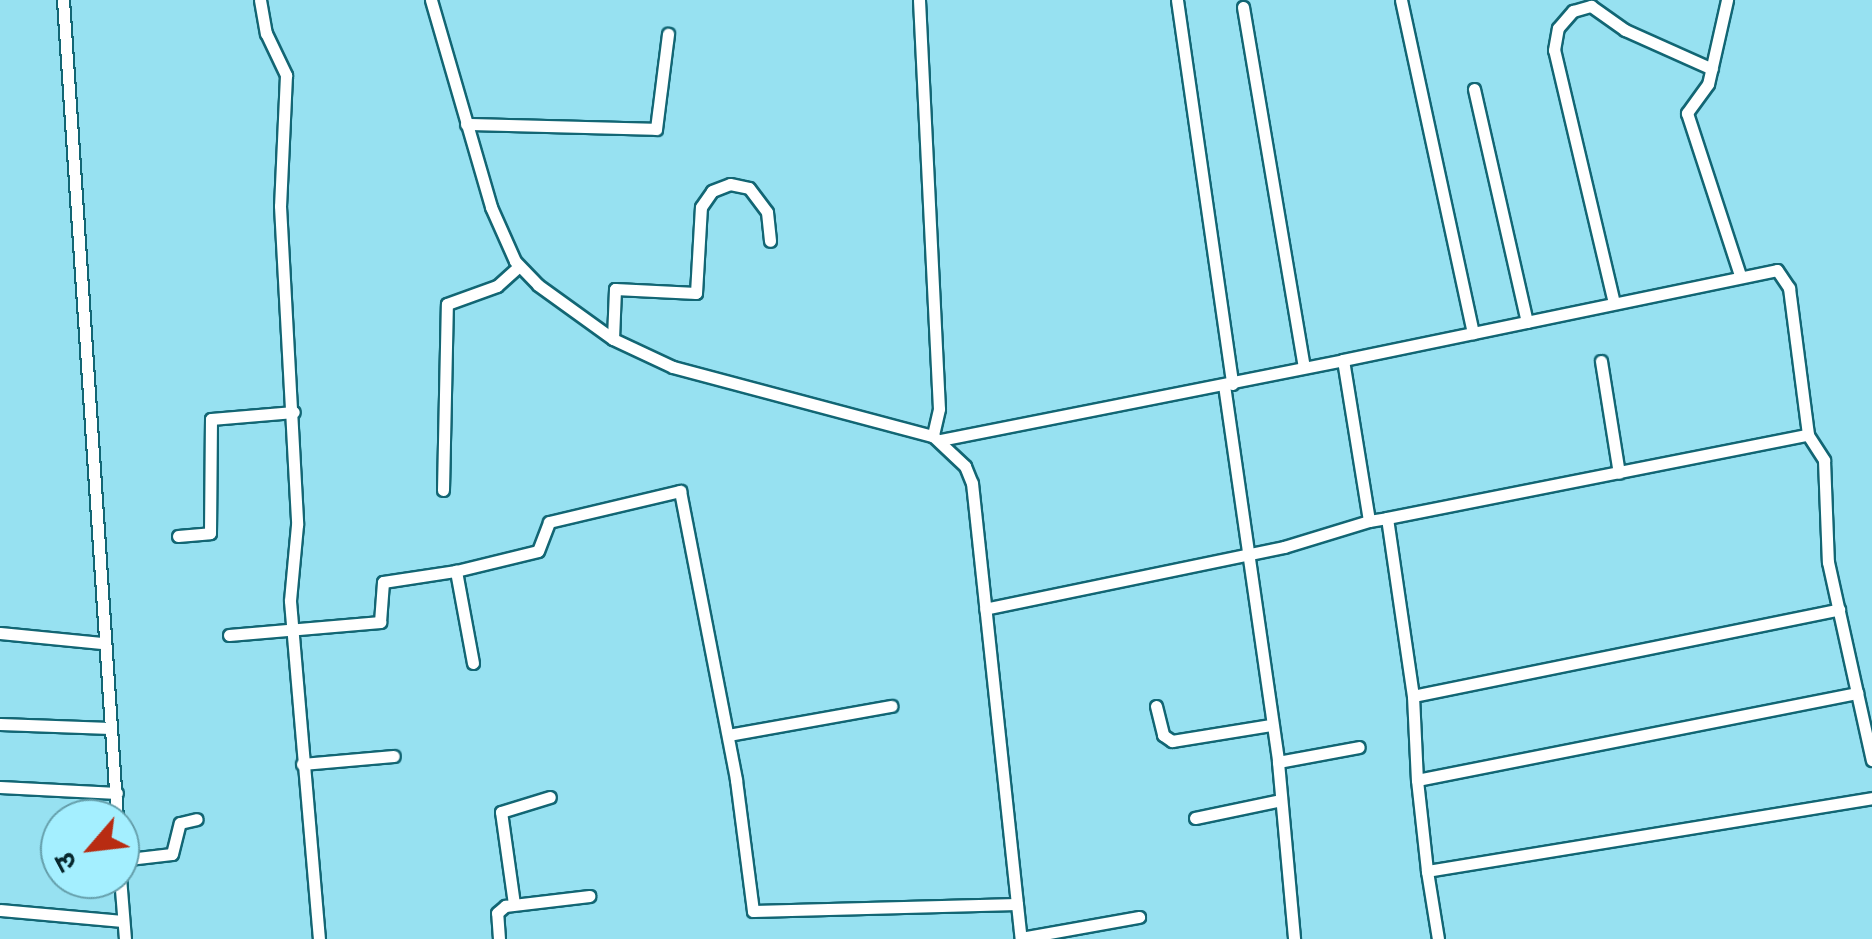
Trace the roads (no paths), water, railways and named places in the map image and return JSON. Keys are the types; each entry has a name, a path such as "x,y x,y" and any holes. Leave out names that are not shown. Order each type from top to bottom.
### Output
{"street":[{"path":"63,0 102,643 116,799"},
{"path":"260,0 266,33 286,75 280,206 294,412 292,630 319,939"},
{"path":"431,0 491,208 518,267 612,339 672,368 936,438 1228,384 1770,269 1787,280 1808,435 1824,460 1827,548 1872,760"},
{"path":"919,0 938,409 936,438 972,484 1021,938 1139,917"},
{"path":"1177,0 1278,762 1294,939"},
{"path":"1400,0 1473,333"},
{"path":"1727,0 1712,70 1688,118 1740,275"},
{"path":"1243,6 1304,367"},
{"path":"1614,303 1554,50 1558,28 1573,11 1590,6 1625,30 1712,70"},
{"path":"466,124 656,129 668,34"},
{"path":"1474,89 1527,322"},
{"path":"612,339 614,289 696,293 701,208 712,191 750,188 767,212 770,242"},
{"path":"443,490 447,304 497,286 518,267"},
{"path":"1343,360 1368,521"},
{"path":"1601,361 1618,473"},
{"path":"178,536 210,533 211,419 294,412"},
{"path":"985,608 1250,552 1368,521 1808,435"},
{"path":"229,635 380,622 383,582 456,571 538,551 548,522 680,491 728,734 748,898 756,914 1017,904"},
{"path":"1387,518 1413,696 1427,870 1438,939"},
{"path":"456,571 473,663"},
{"path":"1413,696 1839,608"},
{"path":"0,633 102,643"},
{"path":"1418,780 1857,693"},
{"path":"728,734 891,706"},
{"path":"1156,706 1163,735 1172,741 1271,725"},
{"path":"0,724 110,728"},
{"path":"1278,762 1359,746"},
{"path":"302,764 394,756"},
{"path":"0,787 116,793"},
{"path":"514,904 501,812 550,798"},
{"path":"1427,870 1872,798"},
{"path":"1195,818 1281,800"},
{"path":"140,858 172,854 178,825 197,819"},
{"path":"498,939 497,913 514,904 589,896"},
{"path":"122,899 125,939"},
{"path":"0,910 123,921"}]}
